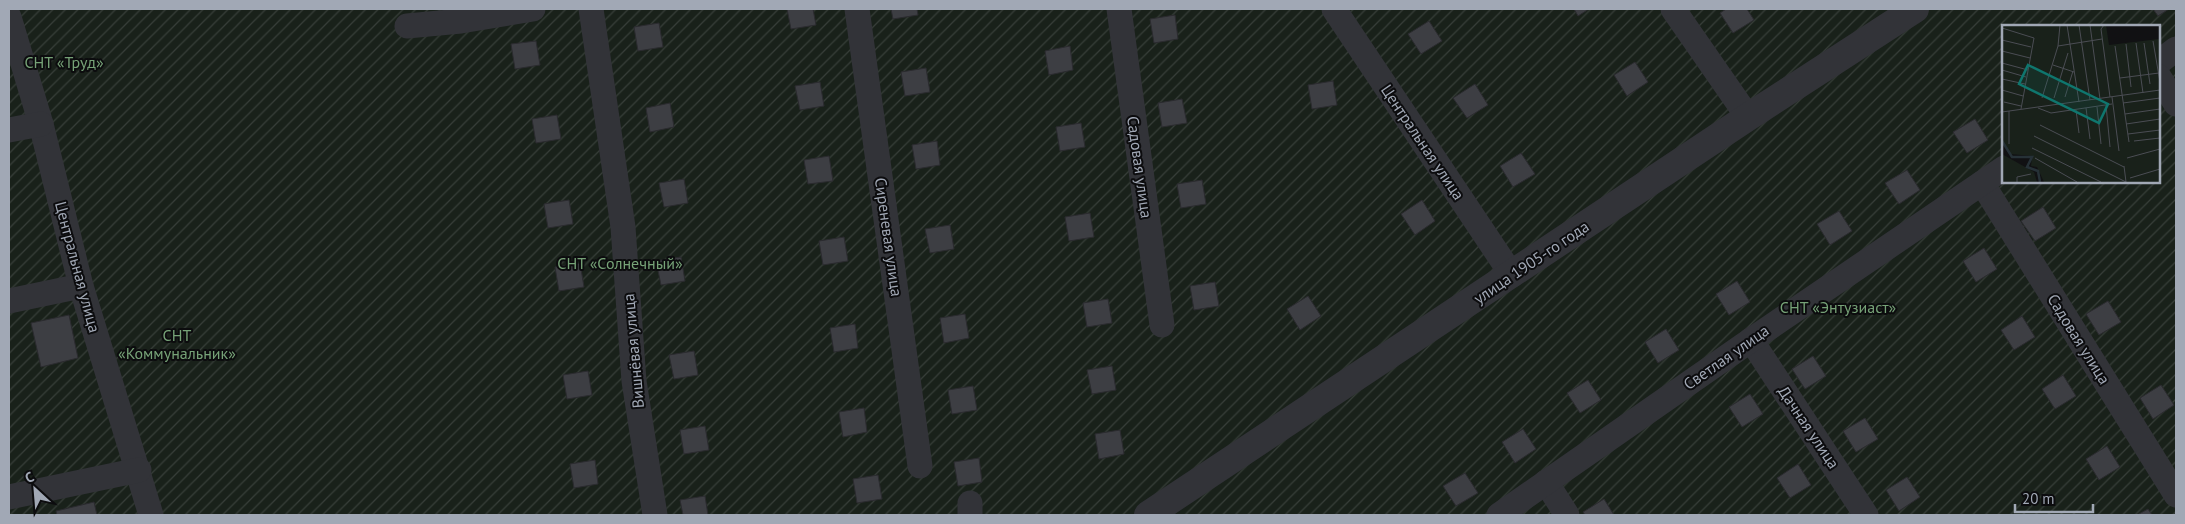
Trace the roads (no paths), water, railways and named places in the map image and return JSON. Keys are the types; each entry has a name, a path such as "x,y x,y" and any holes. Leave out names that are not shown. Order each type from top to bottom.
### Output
{"street":[{"path":"407,26 461,21 534,9"},
{"name":"Вишнёвая улица","path":"591,9 623,227 634,381 655,515"},
{"name":"Сиреневая улица","path":"857,9 920,466"},
{"name":"Садовая улица","path":"1119,9 1162,325"},
{"name":"Центральная улица","path":"1334,9 1512,275"},
{"path":"1673,9 1748,117"},
{"name":"улица 1905-го года","path":"1148,515 1748,117 1915,9"},
{"name":"Центральная улица","path":"9,17 41,124 81,286 139,470 151,515"},
{"path":"2160,61 2176,49"},
{"path":"2160,79 2176,104"},
{"path":"9,130 41,124"},
{"name":"Светлая улица","path":"1499,515 1751,340 2002,169"},
{"name":"Садовая улица","path":"1982,183 2176,495"},
{"path":"9,301 81,286"},
{"name":"Дачная улица","path":"1751,340 1866,515"},
{"path":"9,498 139,470"},
{"path":"1546,482 1567,515"}],"park label":[{"name":"СНТ «Труд»","path":"64,62"},
{"name":"СНТ «Солнечный»","path":"620,263"},
{"name":"СНТ «Энтузиаст»","path":"1838,307"},
{"name":"СНТ «Коммунальник»","path":"177,344"}]}
